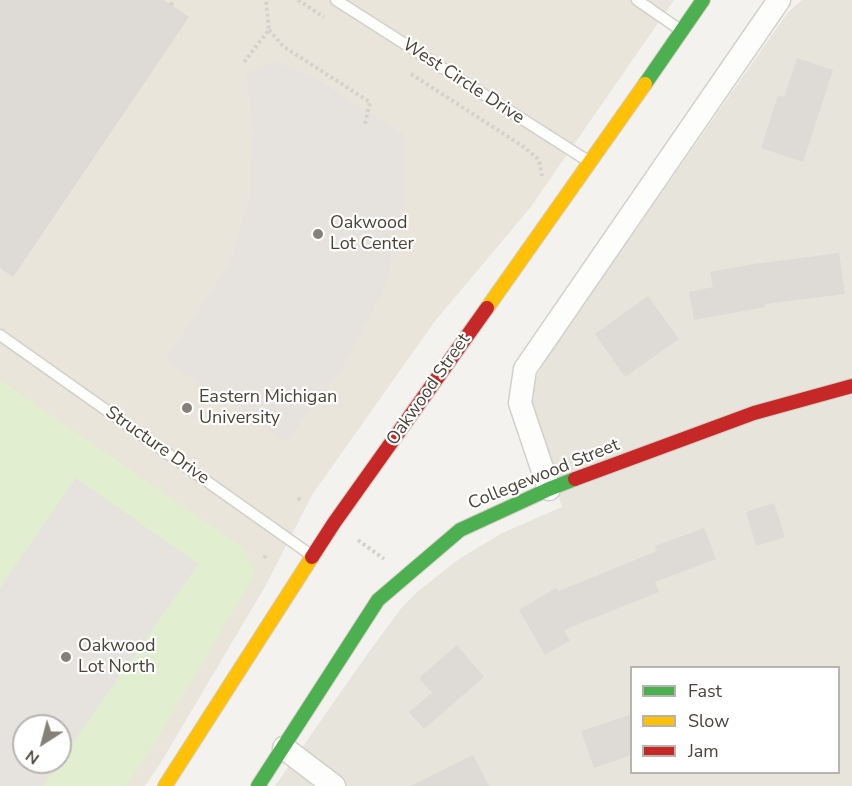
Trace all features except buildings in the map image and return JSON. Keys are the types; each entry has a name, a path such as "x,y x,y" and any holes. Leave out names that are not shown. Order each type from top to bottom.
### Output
{"street":[{"name":"Oakwood Street","path":"165,786 313,556 703,0"},
{"path":"549,489 520,403 525,369 779,0"},
{"name":"Collegewood Street","path":"258,786 378,600 460,530 549,489 754,413 852,386"},
{"path":"284,748 334,786"}],"lane":[{"name":"West Circle Drive","path":"336,0 590,163"},
{"path":"637,0 682,30"},
{"name":"Structure Drive","path":"0,335 313,556"}],"path":[{"path":"266,0 269,30 285,47 370,102 365,124"},
{"path":"298,0 328,19"},
{"path":"244,62 269,30"},
{"path":"406,70 525,147 539,160 542,176"},
{"path":"358,540 388,561"}],"shaded area":[{"name":"Eastern Michigan University","path":"0,0 674,0 530,208 435,321 312,495 266,585 145,786 0,786"},
{"path":"802,0 852,0 852,786 275,786 366,656 402,607 417,592 459,559 502,533 562,507 536,430 532,392 536,377 550,352 788,12"},
{"name":"Oakwood Lot Center","path":"274,61 312,76 404,135 404,205 384,290 340,371 286,442 165,360 230,263 249,200 253,129 246,73"},
{"name":"Oakwood Lot North","path":"76,478 198,564 72,744 72,714 12,714 12,774 50,774 42,786 0,786 0,588"}],"green space":[{"path":"0,380 244,548 256,573 150,751 126,786 42,786 50,774 72,774 72,743 198,564 76,479 0,588"}],"traffic: fast":[{"path":"645,84 703,0"},
{"path":"258,786 378,600 460,530 575,479"}],"traffic: slow":[{"path":"487,308 645,84"},
{"path":"165,786 312,557"}],"traffic: jam":[{"path":"312,557 487,308"},
{"path":"575,479 754,413 852,386"}],"place":[{"name":"Oakwood Lot Center","path":"318,234"},
{"name":"Eastern Michigan University","path":"187,408"},
{"name":"Oakwood Lot North","path":"66,657"}]}
